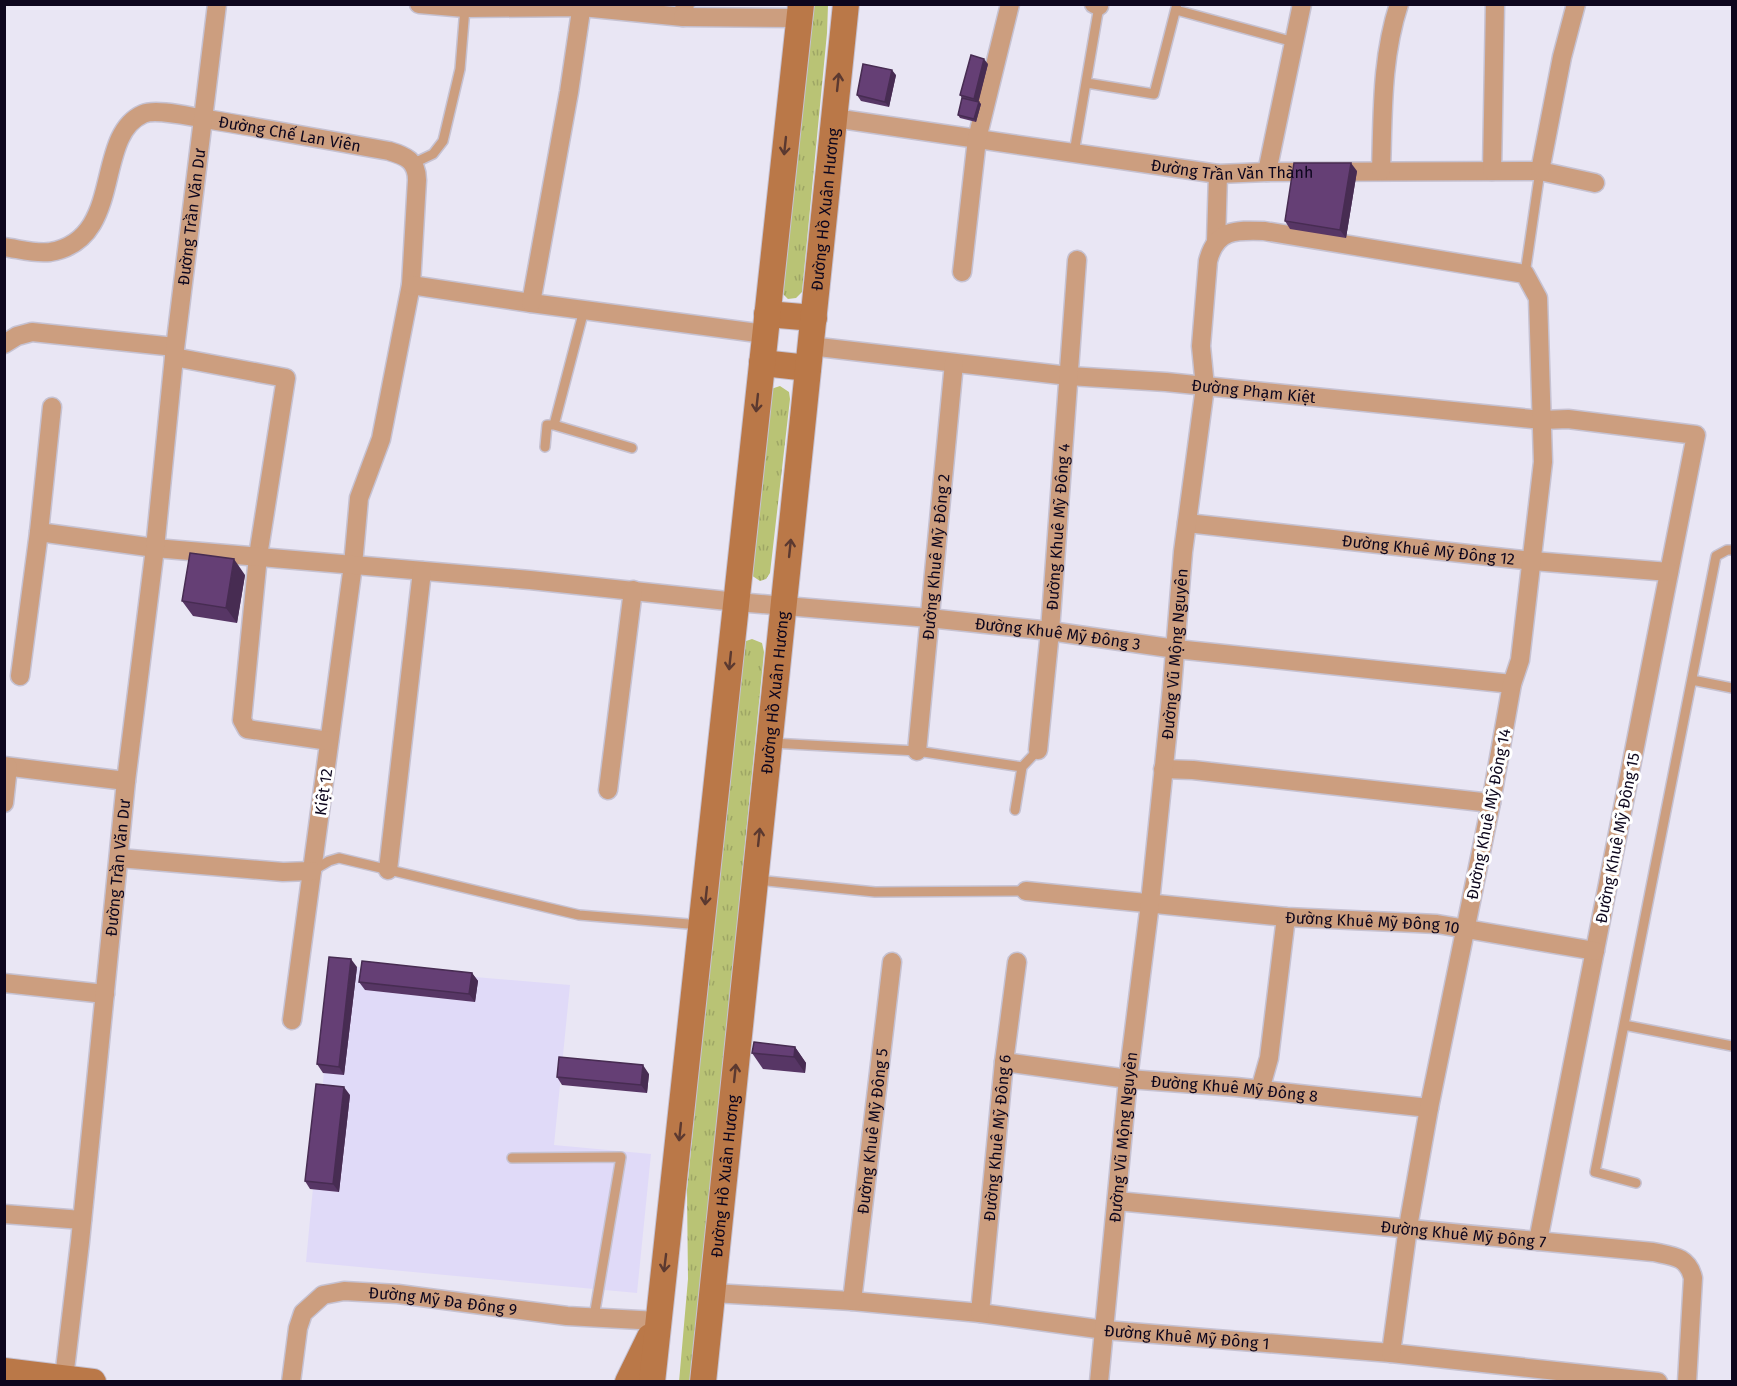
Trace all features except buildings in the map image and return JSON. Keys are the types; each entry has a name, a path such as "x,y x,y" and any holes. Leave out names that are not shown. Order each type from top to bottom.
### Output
{"main road":[{"name":"Đường Hồ Xuân Hương","path":"703,1382 846,4"},
{"path":"652,1382 800,11"},
{"path":"766,324 813,318"},
{"path":"762,363 809,357"},
{"path":"628,1382 658,1320"},
{"path":"709,1340 721,1382"},
{"path":"4,1371 93,1382"}],"street":[{"name":"Đường Trần Văn Dư","path":"64,1378 126,781 217,4"},
{"path":"419,4 465,8 484,5 582,6 684,11 800,11"},
{"path":"962,272 977,139 1010,4"},
{"path":"1267,172 1302,4"},
{"path":"1381,171 1384,70 1391,31 1399,4"},
{"path":"1492,171 1495,4"},
{"path":"1540,171 1562,57 1576,4"},
{"path":"531,303 582,6"},
{"name":"Đường Chế Lan Viên","path":"4,247 48,252 68,246 81,236 93,221 104,198 118,141 124,129 145,112 183,114 389,151 407,157 414,163"},
{"name":"Đường Trần Văn Thành","path":"834,118 1218,174 1540,171 1595,183"},
{"path":"414,163 417,180 411,285 584,310 766,324"},
{"name":"Đường Vũ Mộng Nguyên","path":"1099,1382 1128,1078 1150,903 1187,523 1205,387 1201,346 1208,261 1210,251 1216,242 1218,174"},
{"path":"1216,242 1227,234 1239,230 1264,231 1525,274"},
{"name":"Đường Khuê Mỹ Đông 4","path":"1038,750 1050,630 1077,260"},
{"name":"Đường Khuê Mỹ Đông 14","path":"1391,1353 1408,1227 1429,1108 1467,927 1512,684 1520,660 1533,561 1534,528 1543,462 1542,420 1538,298 1525,274"},
{"name":"Kiệt 12","path":"292,1020 353,565 359,498 381,440 411,285"},
{"path":"4,344 26,333 60,334 175,352 286,378 258,556 242,720 247,729 329,741"},
{"name":"Đường Phạm Kiệt","path":"809,357 954,363 1069,376 1542,420 1568,419 1696,435"},
{"name":"Đường Khuê Mỹ Đông 2","path":"917,751 954,363"},
{"path":"20,676 39,532 52,407"},
{"name":"Đường Khuê Mỹ Đông 15","path":"1538,1240 1696,435"},
{"name":"Đường Khuê Mỹ Đông 12","path":"1187,523 1533,561 1669,572"},
{"name":"Đường Khuê Mỹ Đông 3","path":"39,532 155,548 1050,630 1176,649 1512,684"},
{"path":"388,870 422,571"},
{"path":"608,790 633,590"},
{"path":"4,803 6,767 126,781"},
{"path":"1163,769 1193,770 1491,803"},
{"path":"119,858 283,872 312,871"},
{"name":"Đường Khuê Mỹ Đông 10","path":"1026,891 1286,917 1467,927 1594,951"},
{"path":"1260,1090 1269,1058 1286,917"},
{"name":"Đường Khuê Mỹ Đông 5","path":"852,1301 892,962"},
{"name":"Đường Khuê Mỹ Đông 6","path":"980,1313 1004,1062 1017,962"},
{"path":"4,983 105,994"},
{"name":"Đường Khuê Mỹ Đông 8","path":"1004,1062 1128,1078 1429,1108"},
{"name":"Đường Khuê Mỹ Đông 7","path":"1117,1201 1538,1240 1653,1252 1679,1258 1687,1262 1693,1278 1687,1382"},
{"path":"4,1214 82,1220"},
{"name":"Đường Mỹ Đa Đông 9","path":"291,1382 298,1328 303,1313 323,1295 344,1291 398,1294 567,1316 658,1320"},
{"name":"Đường Khuê Mỹ Đông 1","path":"714,1293 852,1301 980,1313 1105,1330 1391,1353 1658,1382"}],"lane":[{"path":"1074,153 1087,83 1097,5"},
{"path":"1087,83 1154,94 1177,7 1294,42"},
{"path":"414,163 433,154 442,141 460,69 465,8"},
{"path":"1525,274 1540,171"},
{"path":"554,425 584,310"},
{"path":"545,447 547,425 554,425 632,448"},
{"path":"1636,1183 1595,1172 1716,556 1726,550 1732,550"},
{"path":"1692,680 1732,688"},
{"path":"770,743 917,751 1022,767"},
{"path":"1015,810 1022,767 1038,750"},
{"path":"312,871 339,858 579,915 702,926"},
{"path":"755,880 874,892 1026,891"},
{"path":"1624,1025 1732,1046"},
{"path":"512,1158 621,1157 594,1317"}],"shaded area":[{"path":"334,965 570,985 554,1145 651,1154 637,1293 306,1262"}],"green space":[{"path":"808,5 828,5 827,33 802,292 796,298 788,299 781,292"},
{"path":"780,386 789,392 790,399 770,573 766,579 760,581 751,575 771,389"},
{"path":"752,639 762,643 764,652 692,1381 679,1382 688,1279 687,1190 740,652 743,642"}]}
